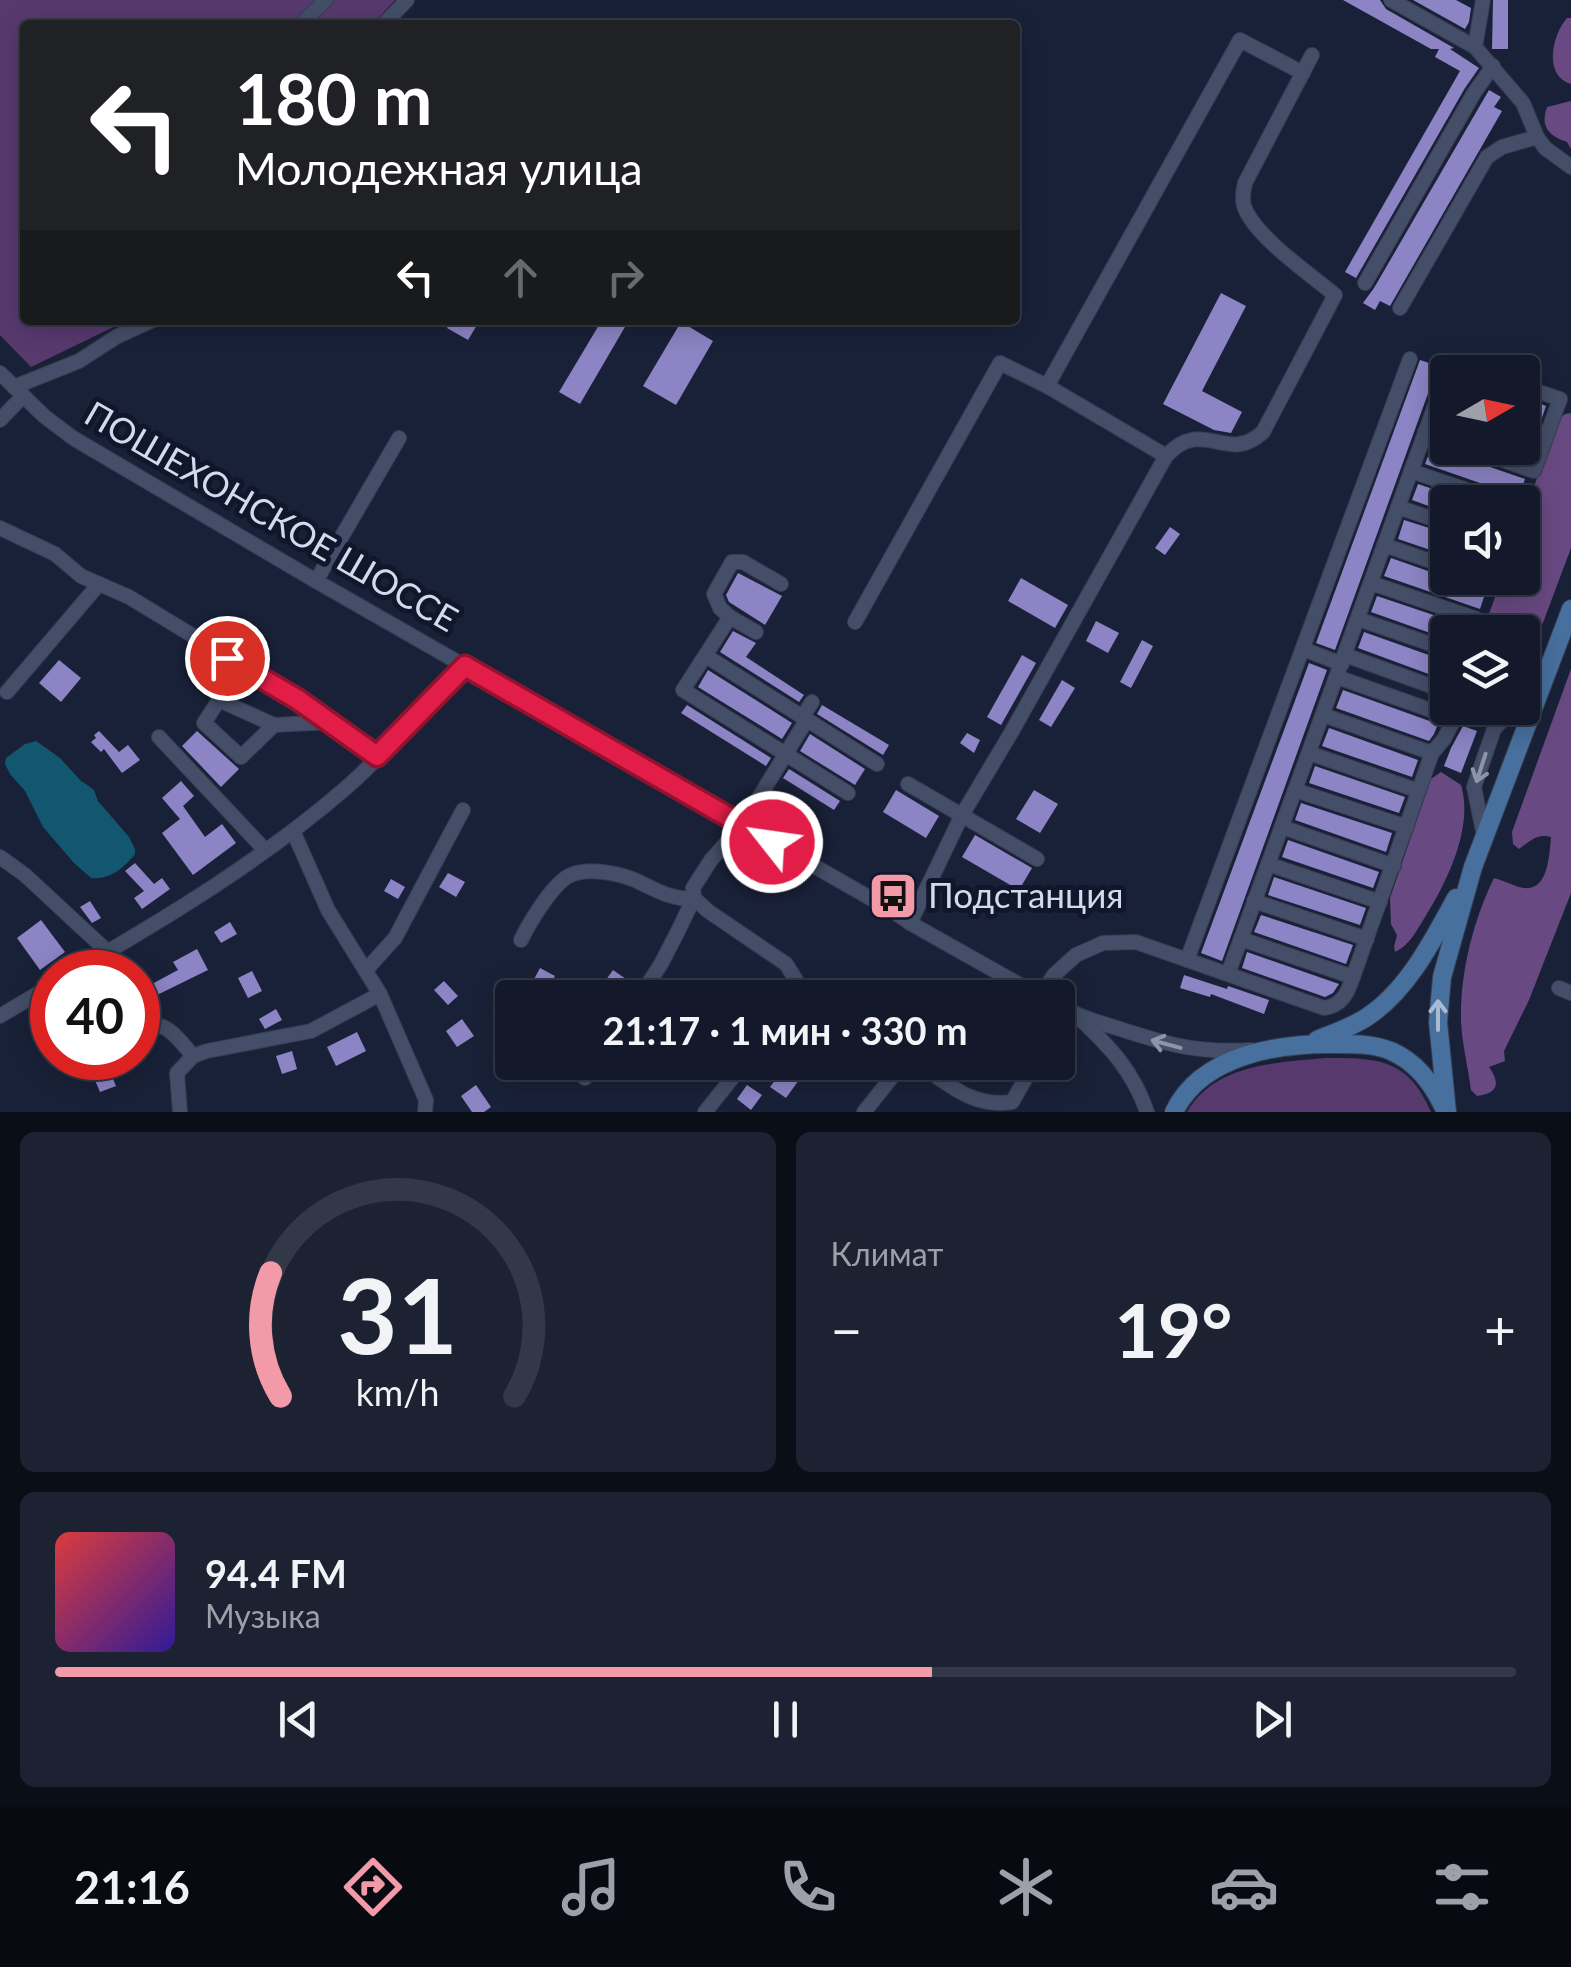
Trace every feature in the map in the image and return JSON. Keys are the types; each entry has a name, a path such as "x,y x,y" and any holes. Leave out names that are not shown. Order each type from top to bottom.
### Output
{"main road":[{"path":"1447,1112 1438,998 1452,938 1484,836 1571,609"},
{"path":"1310,1043 1368,1016 1393,995 1426,949 1473,867"},
{"path":"1174,1112 1187,1090 1204,1076 1262,1050 1310,1043 1364,1045 1393,1052 1429,1080 1447,1112"}],"street":[{"path":"305,20 326,0"},
{"path":"388,20 408,0"},
{"path":"1392,0 1476,46 1522,103 1545,148 1571,167"},
{"path":"1476,46 1482,0"},
{"path":"1047,386 1240,40 1303,73"},
{"path":"910,923 962,815 1166,456 1192,438 1238,446 1263,432 1334,295 1271,242 1250,218 1243,200 1245,182 1312,55"},
{"path":"1365,282 1474,93 1494,66"},
{"path":"1400,308 1487,157 1502,146 1537,137"},
{"path":"116,337 119,325"},
{"path":"0,420 18,392 142,325"},
{"path":"1187,960 1410,359"},
{"path":"855,622 1000,362 1166,456"},
{"name":"ПОШЕХОНСКОЕ ШОССЕ","path":"0,373 73,438 1013,980"},
{"path":"1540,393 1560,400 1540,454"},
{"path":"1228,974 1430,423"},
{"path":"1425,432 1430,434"},
{"path":"1540,432 1547,434"},
{"path":"316,581 399,438"},
{"path":"1411,470 1454,485"},
{"path":"1398,507 1430,518"},
{"path":"0,528 55,554 81,576 129,596 297,699 377,756"},
{"path":"1384,545 1430,561"},
{"path":"756,632 720,608 714,594 732,562 743,562 781,584"},
{"path":"1371,583 1467,615"},
{"path":"7,692 99,584"},
{"path":"730,616 683,690 848,793"},
{"path":"1358,618 1430,644"},
{"path":"1302,649 1430,702"},
{"path":"706,656 877,764"},
{"path":"1341,665 1430,686"},
{"path":"111,950 292,832 349,784 465,666"},
{"path":"1540,679 1547,672"},
{"path":"274,725 241,756 204,723 219,700 274,725 331,722"},
{"path":"651,980 694,898 693,888 742,825 806,721 805,712 812,702"},
{"path":"1323,715 1432,753"},
{"path":"1051,980 1076,955 1103,942 1136,942 1324,1008 1332,1007 1348,991 1354,977 1432,753 1450,725"},
{"path":"1484,836 1474,787 1498,725"},
{"path":"158,737 266,850"},
{"path":"1309,753 1419,790"},
{"path":"908,784 1037,859"},
{"path":"1296,790 1407,828"},
{"path":"366,970 395,938 462,810"},
{"path":"1282,827 1394,866"},
{"path":"292,832 328,910 380,994 428,1108"},
{"path":"0,857 106,950"},
{"path":"1268,864 1380,902"},
{"path":"521,940 564,878 576,873 615,875 683,900 694,898"},
{"path":"694,898 786,964 796,980"},
{"path":"1254,902 1367,939"},
{"path":"1240,939 1354,977"},
{"path":"180,1112 178,1073 193,1056 311,1030 380,994"},
{"path":"0,1016 30,998"},
{"path":"1075,1013 1184,1048 1262,1050"},
{"path":"1075,1018 1122,1062 1147,1112"},
{"path":"160,1024 193,1056"},
{"path":"706,1112 731,1080"},
{"path":"864,1112 890,1080"},
{"path":"942,1080 967,1097 995,1108 1012,1102 1025,1080"}],"shaded area":[{"path":"0,0 395,0 377,20 20,20 20,325 118,325 31,367 0,335"},
{"path":"1567,18 1571,18 1571,84 1562,80 1553,64 1557,34"},
{"path":"1571,101 1571,149 1567,142 1551,134 1545,120 1547,107"},
{"path":"1571,413 1571,548 1540,628 1540,615 1489,615 1496,595 1540,595 1540,485 1535,485 1556,422"},
{"path":"1571,669 1571,893 1529,1000 1504,1051 1505,1061 1489,1067 1495,1086 1477,1096 1471,1090 1461,1021 1469,948 1494,878 1527,888 1535,886 1545,874 1551,837 1538,837 1519,849 1513,844 1512,832"},
{"path":"1441,772 1461,785 1461,836 1433,903 1412,937 1395,952 1397,935 1391,924 1390,898 1431,779"},
{"path":"1325,1058 1375,1061 1401,1071 1422,1094 1431,1112 1187,1112 1199,1096 1230,1075 1267,1065"}],"water":[{"path":"36,741 94,790 98,801 129,837 135,854 116,872 91,878 74,863 43,827 25,791 10,774 6,758"}],"building":[{"path":"1343,0 1380,0 1386,9 1454,48 1450,49 1479,68 1356,278 1345,272 1460,71 1435,57 1439,49 1431,49"},
{"path":"1413,0 1456,0 1471,8 1469,22 1465,29"},
{"path":"1493,0 1508,0 1508,49 1492,49"},
{"path":"1489,90 1501,97 1494,107 1502,111 1390,306 1380,301 1375,310 1363,303"},
{"path":"1221,293 1246,306 1202,391 1242,412 1231,433 1214,430 1163,404"},
{"path":"449,325 477,325 468,340 447,328"},
{"path":"599,325 626,325 580,404 559,392"},
{"path":"679,325 713,341 676,405 643,386"},
{"path":"1420,360 1430,363 1430,388 1335,650 1316,643"},
{"path":"1430,451 1430,465 1484,465 1525,479 1523,485 1486,485 1425,464"},
{"path":"1418,484 1430,488 1430,506 1412,500"},
{"path":"1404,520 1430,528 1430,550 1398,539"},
{"path":"1170,527 1180,534 1165,555 1155,548"},
{"path":"1391,558 1430,572 1430,592 1384,576"},
{"path":"738,573 782,596 765,625 729,602 726,595"},
{"path":"1021,578 1068,605 1055,628 1008,601"},
{"path":"1439,595 1485,595 1480,609"},
{"path":"1377,596 1433,615 1430,615 1430,633 1371,612"},
{"path":"1096,621 1119,633 1108,653 1086,641"},
{"path":"733,631 756,643 746,657 804,695 799,702 720,652"},
{"path":"1364,632 1430,655 1430,675 1358,648"},
{"path":"1142,640 1153,646 1131,688 1120,682"},
{"path":"1022,655 1036,663 1001,725 987,717"},
{"path":"59,660 81,678 61,702 39,683"},
{"path":"1309,663 1327,670 1222,961 1201,953"},
{"path":"708,670 792,723 782,739 698,687"},
{"path":"1062,680 1075,688 1051,727 1039,720"},
{"path":"1343,690 1438,725 1429,741 1336,708"},
{"path":"687,705 771,758 766,766 681,713"},
{"path":"822,705 889,745 883,755 817,714"},
{"path":"1463,726 1477,731 1461,773 1444,766"},
{"path":"1329,728 1418,760 1412,777 1322,746"},
{"path":"99,731 119,752 128,745 140,760 122,773 104,749 101,752 91,742"},
{"path":"197,731 239,769 221,787 182,746"},
{"path":"967,733 980,740 974,753 960,743"},
{"path":"810,734 865,769 855,785 800,751"},
{"path":"1315,766 1405,797 1399,813 1309,783"},
{"path":"789,769 840,801 834,810 783,778"},
{"path":"181,781 194,796 183,806 205,837 222,824 236,843 193,875 162,833 180,819 162,798"},
{"path":"896,790 939,816 926,838 883,812"},
{"path":"1034,790 1058,804 1040,833 1016,819"},
{"path":"1301,803 1392,833 1386,852 1295,820"},
{"path":"975,835 1032,868 1019,890 962,857"},
{"path":"1288,840 1379,872 1373,888 1282,857"},
{"path":"135,863 154,884 162,878 170,889 142,909 134,898 144,891 125,871"},
{"path":"448,873 465,882 456,897 439,887"},
{"path":"1274,877 1366,908 1360,925 1268,895"},
{"path":"391,879 405,887 398,899 384,891"},
{"path":"90,901 101,918 92,923 80,907"},
{"path":"1261,915 1353,945 1346,964 1254,932"},
{"path":"41,920 64,950 30,950 30,956 17,938"},
{"path":"230,922 237,934 221,943 214,932"},
{"path":"197,949 208,970 160,994 160,980 178,970 173,962"},
{"path":"1247,952 1339,984 1325,997 1242,968"},
{"path":"540,968 555,976 553,980 534,980"},
{"path":"613,970 628,980 606,980"},
{"path":"252,971 262,991 248,998 238,978"},
{"path":"1184,975 1269,1000 1264,1014 1211,994 1210,997 1180,988"},
{"path":"444,981 458,996 448,1005 434,990"},
{"path":"276,1009 282,1020 265,1029 259,1019"},
{"path":"462,1019 474,1036 457,1047 446,1031"},
{"path":"357,1032 366,1051 336,1066 327,1047"},
{"path":"292,1051 297,1069 282,1074 276,1056"},
{"path":"95,1080 113,1080 116,1086 100,1092"},
{"path":"775,1080 799,1080 786,1098 770,1087"},
{"path":"476,1085 491,1107 484,1112 472,1112 461,1096"},
{"path":"747,1085 762,1095 751,1110 737,1099"}],"place":[{"name":"Подстанция","path":"893,896"}],"route":[{"path":"227,658 297,699 377,756 465,666 772,842"}]}
